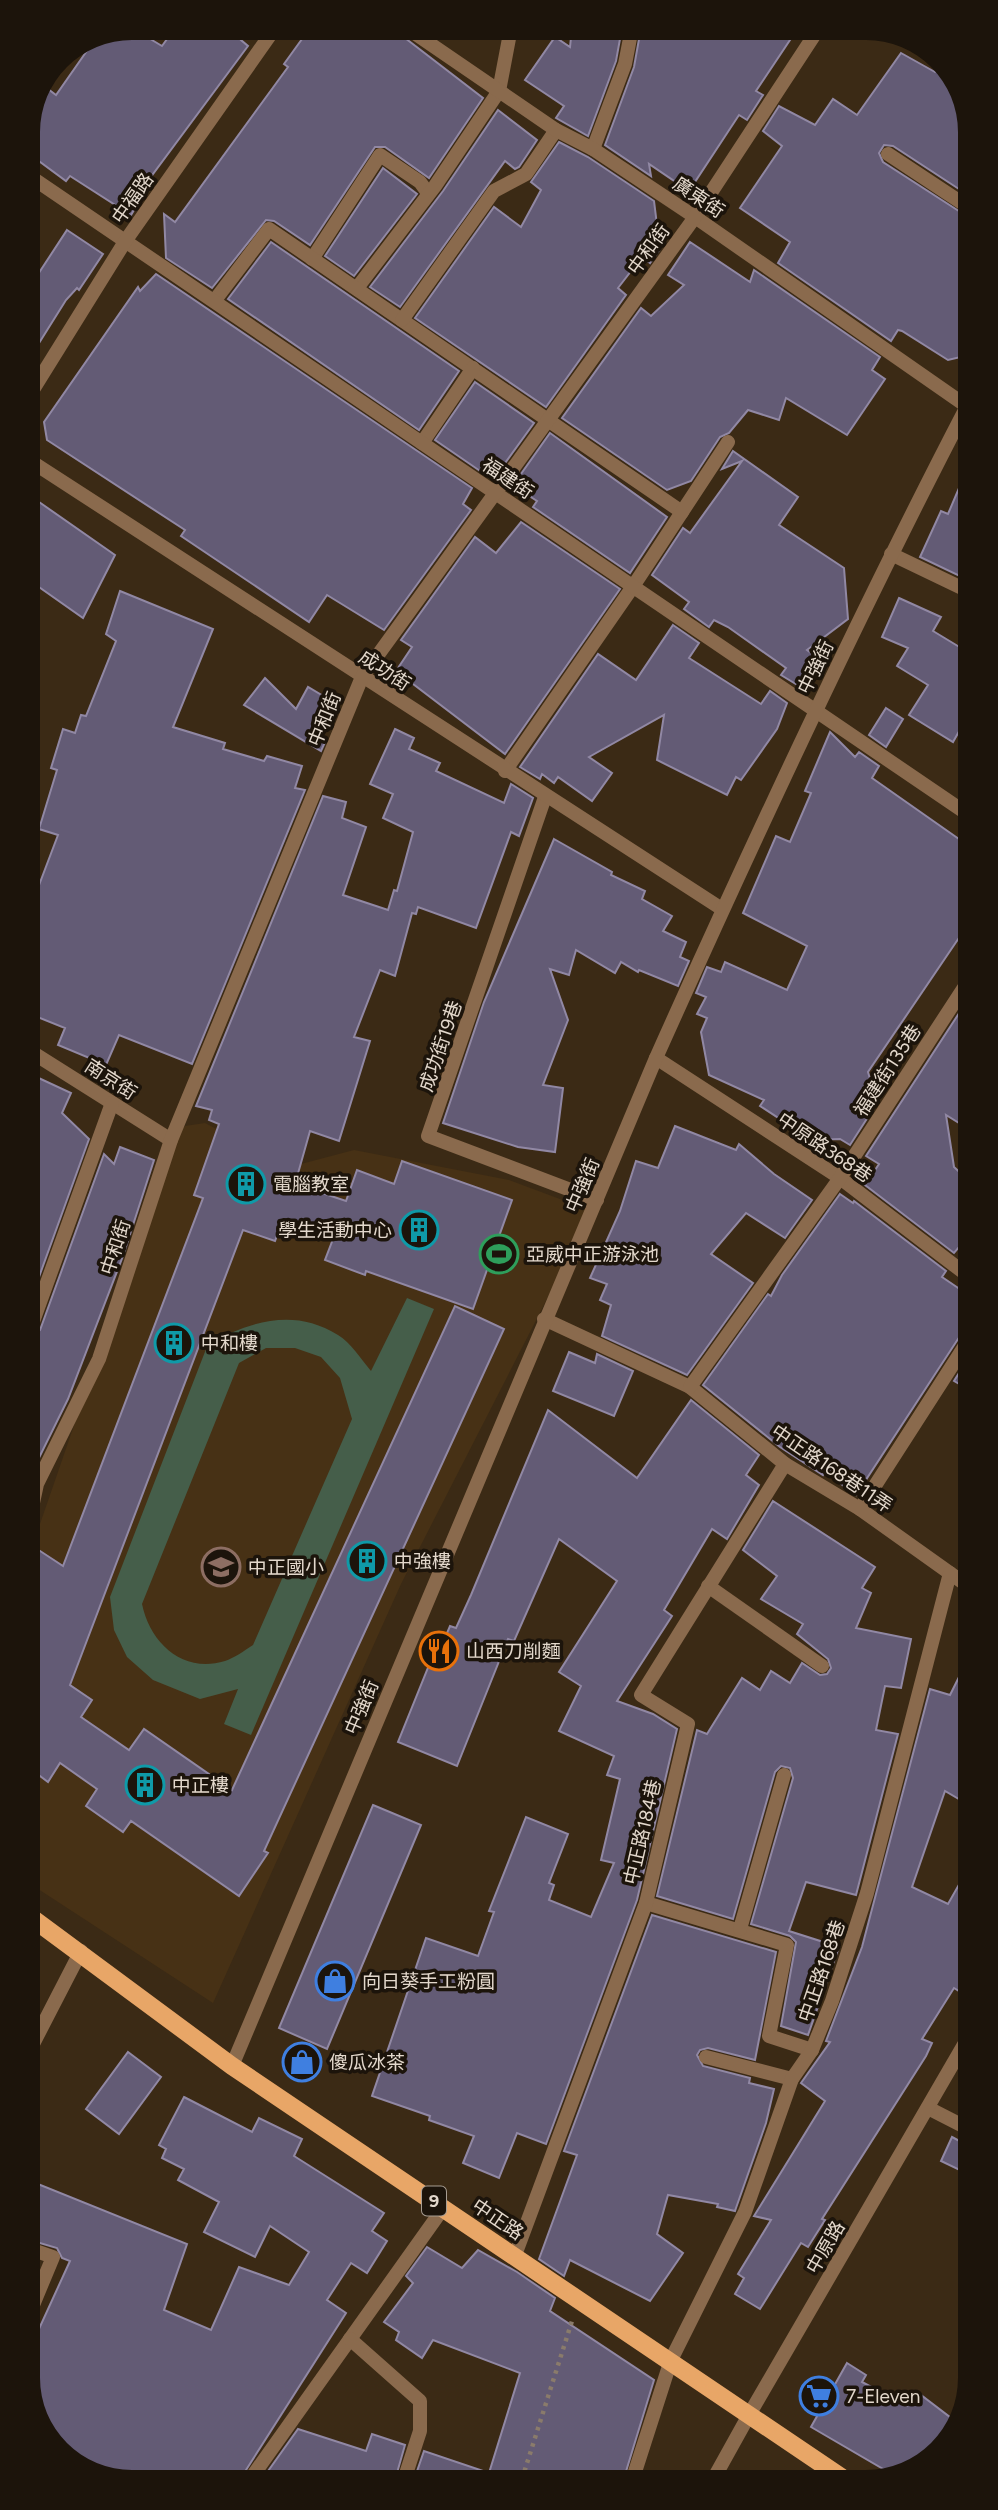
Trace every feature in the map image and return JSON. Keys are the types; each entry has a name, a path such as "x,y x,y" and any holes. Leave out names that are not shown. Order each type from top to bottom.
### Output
{"main road":[{"name":"中正路","path":"40,1924 232,2066 831,2470"}],"street":[{"name":"中福路","path":"40,378 126,240 267,40"},
{"name":"廣東街","path":"425,40 556,130 593,149 695,217 958,402"},
{"path":"357,288 499,91 509,40"},
{"path":"593,149 625,64 630,40"},
{"name":"中和街","path":"40,1470 99,1359 171,1140 362,677 695,217 811,40"},
{"path":"402,320 494,191 526,174 556,130"},
{"path":"888,154 958,200"},
{"path":"312,259 380,155 419,182 428,193"},
{"name":"福建街","path":"40,183 958,808"},
{"path":"215,300 269,229 682,512"},
{"path":"422,443 473,368"},
{"name":"中強街","path":"232,2066 656,1058 722,909 816,710 958,421"},
{"path":"505,771 634,585 728,442"},
{"name":"成功街","path":"40,467 545,797 722,909"},
{"path":"891,554 958,586"},
{"name":"成功街19巷","path":"545,797 428,1136 597,1200"},
{"name":"福建街135巷","path":"690,1387 840,1178 958,1002"},
{"name":"南京街","path":"40,1057 171,1140"},
{"name":"中原路368巷","path":"656,1058 840,1178 958,1268"},
{"path":"40,1302 112,1103"},
{"name":"中正路168巷11弄","path":"544,1319 690,1387 785,1464 860,1509 958,1579"},
{"path":"860,1509 958,1356"},
{"name":"中正路184巷","path":"515,2255 646,1903 688,1724 641,1695 785,1464"},
{"name":"中正路168巷","path":"636,2470 671,2360 745,2212 792,2079 812,2050 832,2001 867,1894 950,1573"},
{"path":"708,1586 822,1666"},
{"path":"740,1928 784,1775"},
{"path":"646,1903 740,1928 787,1945 769,2036 812,2050"},
{"path":"40,2030 80,1951"},
{"name":"中原路","path":"718,2470 958,2055"},
{"path":"706,2057 792,2079"},
{"path":"928,2108 958,2123"},
{"path":"257,2470 444,2207"},
{"path":"40,2252 53,2257 40,2288"},
{"path":"350,2339 419,2401 420,2431 407,2470"}],"path":[{"path":"525,2470 579,2300"}],"shaded area":[{"name":"中正國小","path":"205,1123 262,1153 301,1164 354,1150 509,1180 592,1211 401,1584 213,2003 40,1890 40,1524 174,1136 185,1126"}],"green space":[{"path":"407,1298 434,1309 251,1735 224,1724 238,1689 200,1699 153,1680 127,1657 114,1630 110,1597 208,1344 256,1324 288,1320 305,1322 321,1326 343,1338 371,1371","holes":["266,1348 295,1348 321,1357 340,1378 352,1419 253,1645 225,1661 210,1664 182,1659 161,1643 152,1631 142,1604 239,1363"]}],"building":[{"path":"152,40 162,46 166,40 241,40 248,46 139,193 143,195 131,215 70,176 66,181 40,162 43,108 50,91 56,95 85,54 114,42"},
{"path":"301,40 408,40 483,98 429,178 385,147 375,147 310,245 274,221 266,220 212,288 166,258 164,214 175,222 288,67 284,64"},
{"path":"553,40 560,40 570,47 571,40 620,40 616,61 588,136 556,118 564,106 525,80"},
{"path":"639,40 790,40 756,91 763,95 747,120 739,115 689,191 649,164 651,176 605,145 634,67"},
{"path":"901,53 935,72 953,103 958,132 958,188 893,146 884,145 879,153 883,162 958,210 958,358 948,360 898,330 891,341 778,263 790,242 740,208 782,146 763,131 779,106 815,125 833,99 857,115"},
{"path":"498,110 537,140 519,167 515,169 505,161 400,307 370,287 443,191"},
{"path":"559,142 588,157 654,201 660,249 650,263 642,257 618,288 626,295 546,407 415,318 494,207 521,227 541,190 531,182"},
{"path":"383,168 417,194 354,276 325,256"},
{"path":"67,230 103,254 79,290 77,288 66,300 40,341 40,271"},
{"path":"271,242 459,371 419,430 228,299"},
{"path":"690,242 750,282 754,270 880,357 872,370 885,379 847,435 786,398 779,420 748,410 729,433 720,437 691,481 667,490 562,418 641,308 651,316 684,285 668,275"},
{"path":"156,274 472,488 463,504 471,510 384,630 327,595 309,622 181,536 185,530 47,440 44,422 138,287 140,291"},
{"path":"475,382 534,423 500,470 491,463 483,473 435,440"},
{"path":"550,433 667,517 630,573 533,507 537,501 520,490 523,486 516,481"},
{"path":"733,451 798,497 779,525 844,568 848,619 807,650 823,662 804,689 781,675 786,668 728,627 714,620 709,627 684,609 689,602 652,575 683,528 690,533 742,461 722,469"},
{"path":"958,490 958,575 920,557 941,511 948,514"},
{"path":"40,503 115,555 83,618 40,588"},
{"path":"521,522 620,589 505,754 396,671 412,647 401,640 475,537 496,553"},
{"path":"120,591 213,629 173,727 225,743 223,749 264,761 267,756 302,766 295,788 305,790 192,1064 119,1035 106,1065 58,1045 65,1028 40,1018 40,883 58,835 40,829 40,826 57,770 51,768 63,729 75,733 81,715 86,716 116,641 106,634"},
{"path":"899,598 941,617 933,631 958,646 958,733 953,742 909,715 928,685 897,666 908,648 882,637"},
{"path":"673,625 699,643 689,658 761,704 770,691 787,703 777,729 741,780 736,777 727,795 657,760 664,715 589,757 612,773 592,801 558,777 554,783 542,774 540,779 520,767 598,654 636,680"},
{"path":"265,678 296,709 308,687 335,703 318,733 326,740 321,751 244,705"},
{"path":"886,708 903,719 886,747 869,735"},
{"path":"395,729 414,738 409,749 440,763 436,771 504,803 511,784 533,798 519,836 511,832 476,928 418,907 416,914 412,913 395,976 380,970 354,1037 370,1041 339,1141 310,1131 295,1184 346,1201 357,1170 394,1184 402,1161 512,1200 473,1309 366,1271 365,1275 325,1260 333,1239 282,1222 275,1241 243,1230 70,1685 92,1700 81,1717 129,1750 144,1729 232,1790 455,1306 504,1329 264,1851 268,1853 239,1896 131,1821 123,1832 86,1806 97,1789 60,1763 48,1782 40,1776 40,1551 63,1566 203,1198 194,1195 219,1124 209,1120 212,1110 196,1106 323,796 346,802 342,818 366,827 343,895 388,910 394,890 397,891 413,832 383,818 393,794 370,784"},
{"path":"830,732 855,757 859,752 879,766 872,778 958,838 958,939 868,1072 877,1103 850,1145 840,1139 812,1140 760,1106 764,1100 709,1075 701,1032 707,1018 697,1014 706,997 696,993 707,967 721,972 725,962 787,990 807,946 743,913 776,836 790,842 811,793 805,791"},
{"path":"554,839 612,872 611,875 645,891 642,899 672,916 663,931 686,942 680,957 689,961 678,986 639,970 638,972 621,962 615,973 576,950 569,975 550,969 568,1020 543,1085 563,1088 555,1152 518,1147 443,1123 484,1002"},
{"path":"958,1015 958,1122 946,1115 954,1167 958,1171 958,1248 954,1253 865,1185 879,1164 866,1156"},
{"path":"40,1079 71,1093 62,1113 89,1139 40,1274"},
{"path":"675,1126 736,1150 739,1144 774,1174 812,1200 785,1238 746,1213 711,1254 753,1283 687,1375 602,1336 611,1305 600,1300 607,1284 590,1278 620,1211 636,1161 658,1168"},
{"path":"120,1147 154,1160 123,1256 68,1399 40,1456 40,1330 104,1154 114,1164"},
{"path":"840,1194 853,1203 854,1201 946,1271 942,1277 958,1288 958,1339 856,1495 825,1472 823,1475 780,1447 703,1385 768,1294 771,1296 782,1275"},
{"path":"569,1352 595,1363 597,1354 633,1371 614,1416 553,1391"},
{"path":"691,1400 759,1455 746,1475 759,1485 727,1539 712,1529 664,1610 672,1616 617,1701 653,1714 677,1729 637,1900 546,2144 517,2133 499,2178 463,2163 474,2136 429,2120 430,2116 372,2096 426,1938 478,1956 494,1912 489,1911 526,1817 568,1834 549,1883 554,1885 549,1900 591,1917 614,1863 601,1860 620,1779 607,1775 614,1756 559,1731 581,1686 559,1672 617,1581 559,1539 514,1641 508,1639 457,1766 398,1742 438,1643 442,1645 450,1626 456,1628 471,1595 548,1410 637,1478"},
{"path":"773,1501 875,1567 862,1588 871,1593 856,1628 911,1639 901,1688 885,1686 876,1730 898,1734 856,1895 806,1882 789,1931 839,1947 808,2035 781,2026 796,1942 790,1936 751,1924 793,1778 790,1768 781,1766 775,1772 733,1919 657,1896 697,1730 707,1734 742,1678 760,1690 771,1671 790,1683 802,1663 820,1675 827,1674 831,1668 828,1659 797,1634 803,1624 761,1599 777,1576 743,1550"},
{"path":"958,1679 958,1799 945,1791 912,1887 948,1904 958,1886 958,1990 954,1988 922,2039 932,2043 926,2056 822,2219 825,2220 808,2247 801,2243 760,2309 735,2294 744,2278 738,2274 771,2220 754,2216 825,2101 801,2083 830,2042 826,2041 862,1947 930,1689 950,1695"},
{"path":"373,1805 421,1825 327,2049 279,2028"},
{"path":"652,1915 776,1952 755,2060 708,2048 700,2050 697,2055 703,2066 750,2078 749,2083 774,2089 766,2123 735,2211 717,2207 718,2204 668,2195 657,2234 683,2253 650,2301 570,2260 564,2276 539,2259 577,2155 564,2151"},
{"path":"128,2052 161,2077 119,2134 86,2109"},
{"path":"184,2097 252,2132 259,2118 302,2139 294,2156 384,2213 372,2231 387,2241 367,2273 351,2263 327,2300 346,2313 246,2470 126,2470 97,2463 67,2443 50,2419 42,2396 40,2327 70,2261 62,2258 57,2248 40,2243 40,2185 187,2244 164,2310 211,2330 239,2267 289,2285 309,2252 270,2226 255,2257 204,2232 219,2202 178,2180 184,2169 162,2158 166,2149 159,2145"},
{"path":"952,2137 958,2140 958,2169 941,2161"},
{"path":"427,2247 462,2268 478,2250 555,2298 550,2311 654,2380 626,2470 490,2470 520,2373 433,2340 422,2358 396,2340 399,2332 384,2322 413,2283 406,2276"},
{"path":"847,2363 866,2375 862,2382 907,2406 917,2392 949,2416 939,2434 917,2454 882,2468 811,2427"},
{"path":"298,2429 366,2451 372,2434 405,2445 398,2470 269,2470"},
{"path":"424,2451 480,2470 417,2470"}],"place":[{"name":"電腦教室","path":"246,1184"},
{"name":"學生活動中心","path":"419,1230"},
{"name":"亞威中正游泳池","path":"499,1254"},
{"name":"中和樓","path":"174,1343"},
{"name":"中強樓","path":"367,1561"},
{"name":"中正國小","path":"221,1567"},
{"name":"山西刀削麵","path":"439,1651"},
{"name":"中正樓","path":"145,1785"},
{"name":"向日葵手工粉圓","path":"335,1981"},
{"name":"傻瓜冰茶","path":"302,2062"},
{"name":"7-Eleven","path":"819,2396"}]}
